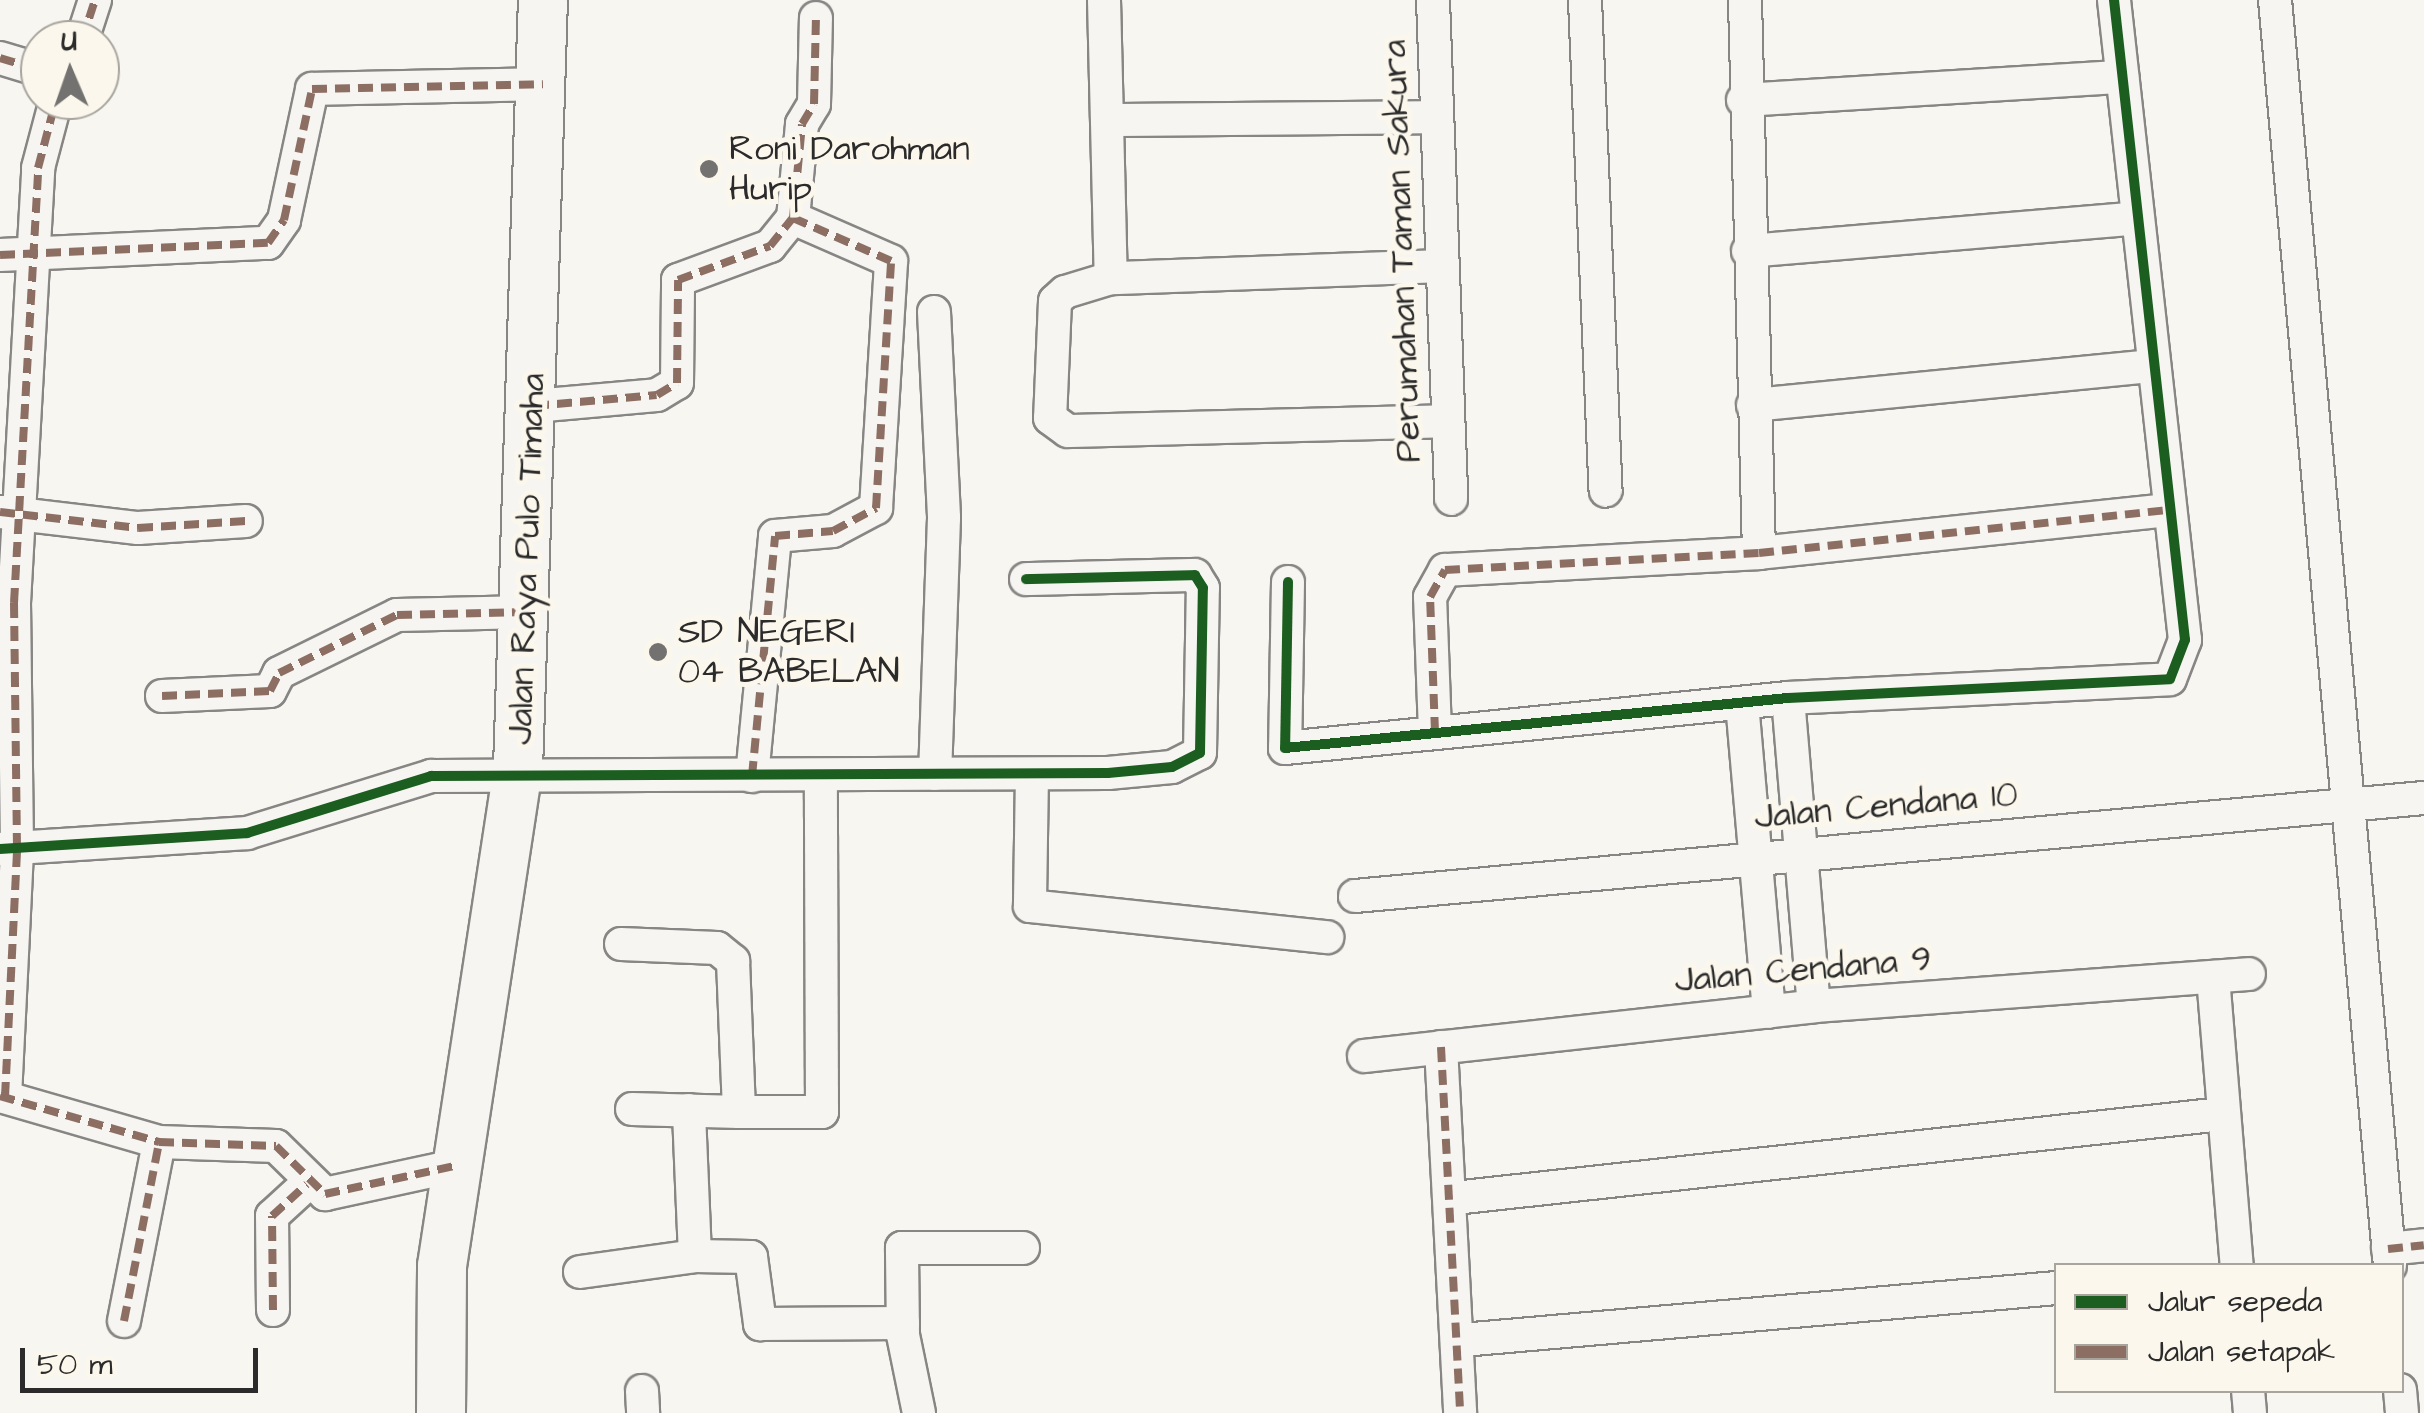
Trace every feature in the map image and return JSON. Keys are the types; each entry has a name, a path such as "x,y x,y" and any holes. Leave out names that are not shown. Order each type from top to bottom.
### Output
{"street":[{"name":"Jalan Raya Pulo Timaha","path":"440,1413 455,1166 518,770 528,612 543,0"},
{"path":"1104,0 1111,278"},
{"name":"Perumahan Taman Sakura","path":"1433,0 1451,499"},
{"path":"1586,0 1606,491"},
{"path":"1744,0 1743,100 1759,553"},
{"path":"1288,582 1285,748 1788,698 2170,679 2185,640 2167,510 2114,0"},
{"path":"2274,0 2389,1257 2424,1244"},
{"path":"534,406 673,389 678,280 770,246 793,218 802,124 814,104 816,18"},
{"path":"1743,100 2122,77"},
{"path":"16,255 268,243 284,220 312,89 543,84"},
{"path":"1106,120 1437,117"},
{"path":"51,120 16,255 7,603 9,848 2,1096 160,1142 276,1146 306,1184 332,1194 455,1166"},
{"path":"752,776 775,536 833,531 876,508 891,262 793,218"},
{"path":"1748,252 2136,218"},
{"path":"1443,266 1111,278 1054,301 1055,428 1448,421"},
{"path":"934,312 944,518 935,774"},
{"path":"1754,405 2152,366"},
{"path":"1435,732 1430,597 1445,570 1759,553 2167,510"},
{"path":"11,514 138,528 246,521"},
{"path":"9,848 248,833 418,778 518,770 821,777 1032,774 1172,767 1200,753 1204,588 1194,575 1026,579"},
{"path":"162,696 270,691 279,673 396,615 528,612"},
{"path":"1788,698 1814,1006"},
{"path":"1742,702 1769,1012"},
{"path":"1032,774 1030,906 1327,937"},
{"path":"632,1108 822,1112 821,777"},
{"name":"Jalan Cendana 10","path":"1354,896 2424,798"},
{"path":"620,944 729,955 740,1112"},
{"name":"Jalan Cendana 9","path":"1364,1056 1814,1006 2249,974"},
{"path":"2212,977 2238,1263"},
{"path":"1441,1047 1462,1340 1460,1413"},
{"path":"690,1110 695,1256"},
{"path":"1454,1198 2222,1114"},
{"path":"124,1321 160,1142"},
{"path":"272,1310 272,1216 306,1184"},
{"path":"919,1413 903,1324 902,1248 1024,1248"},
{"path":"580,1272 695,1256 751,1257 760,1324 903,1324"},
{"path":"1462,1340 2054,1288"}],"marked path":[{"path":"88,20 95,0"},
{"path":"534,406 657,395 677,383 678,280 770,246 793,218 802,124 814,104 816,18"},
{"path":"0,58 20,64"},
{"path":"0,255 268,243 284,220 312,89 543,84"},
{"path":"5,1097 17,848 14,603 38,168 51,120"},
{"path":"752,776 775,536 833,531 876,508 891,261 793,218"},
{"path":"1435,732 1430,597 1445,570 1759,553 2167,510"},
{"path":"0,512 138,528 246,521"},
{"path":"162,696 270,691 279,673 397,615 528,612"},
{"path":"1441,1047 1460,1413"},
{"path":"0,1096 159,1142 276,1146 325,1194 455,1166"},
{"path":"124,1321 159,1142"},
{"path":"273,1310 272,1216 307,1184"},
{"path":"2388,1249 2424,1245"}],"cycle path":[{"path":"1288,582 1285,748 1788,698 2170,679 2185,640 2114,0"},
{"path":"0,849 247,833 431,776 1108,773 1172,767 1200,753 1203,588 1195,575 1026,579"}],"place":[{"name":"Roni Darohman Hurip","path":"709,169"},
{"name":"SD NEGERI 04 BABELAN","path":"658,652"}]}
